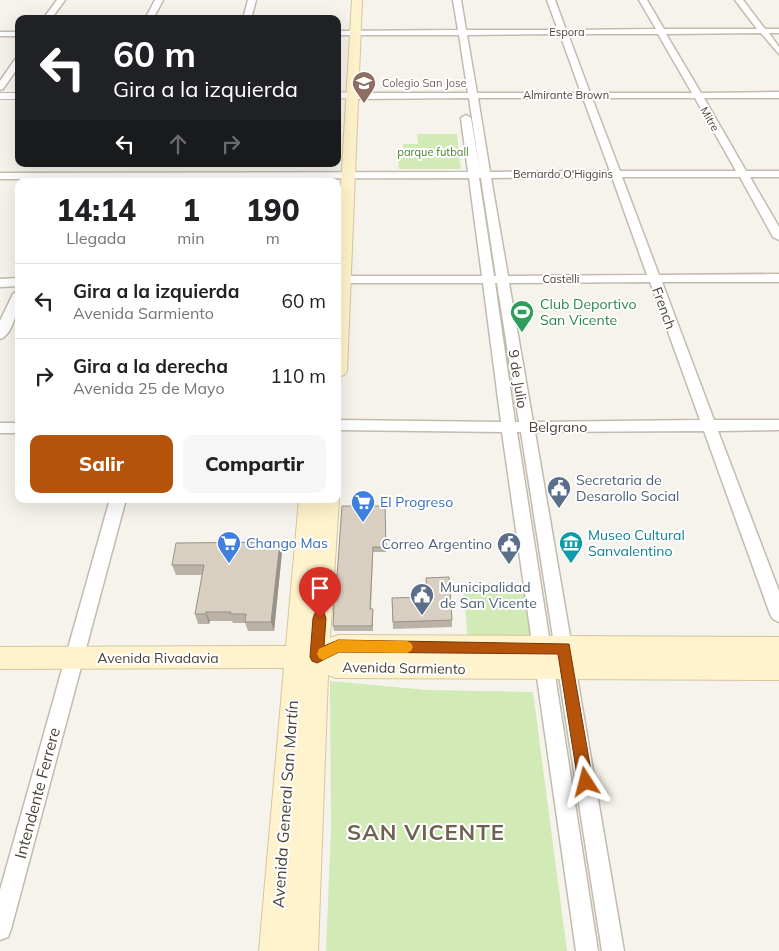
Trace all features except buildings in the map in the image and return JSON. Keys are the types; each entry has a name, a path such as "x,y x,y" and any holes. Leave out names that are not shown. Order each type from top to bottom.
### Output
{"main road":[{"path":"341,127 346,0"},
{"path":"346,33 357,0"},
{"path":"341,112 343,96"},
{"path":"307,657 309,503"},
{"path":"307,657 328,503"},
{"name":"Avenida Sarmiento","path":"307,657 336,668 779,648"},
{"name":"Avenida Rivadavia","path":"0,658 307,657"},
{"name":"Avenida General San Martín","path":"274,951 307,657"},
{"name":"Avenida General San Martín","path":"303,951 307,657"},
{"name":"Avenida Sarmiento","path":"554,659 779,669"}],"street":[{"path":"50,15 61,0"},
{"path":"151,15 159,0"},
{"path":"247,15 252,0"},
{"name":"9 de Julio","path":"450,0 458,32 496,279 510,427 554,659"},
{"name":"9 de Julio","path":"457,0 458,32"},
{"name":"French","path":"551,0 779,614"},
{"name":"Mitre","path":"642,0 779,236"},
{"path":"739,0 779,52"},
{"name":"Espora","path":"346,33 779,31"},
{"path":"0,34 15,34"},
{"path":"0,87 15,66"},
{"name":"Almirante Brown","path":"343,96 779,95"},
{"path":"0,96 15,96"},
{"name":"Bernardo O'Higgins","path":"204,178 338,174 779,174"},
{"name":"Bernardo O'Higgins","path":"0,176 49,178"},
{"name":"Castelli","path":"341,280 779,278"},
{"name":"9 de Julio","path":"496,279 526,427 554,659"},
{"path":"0,282 15,282"},
{"path":"0,335 15,303"},
{"name":"Belgrano","path":"341,425 510,427 779,426"},
{"path":"0,428 15,428"},
{"name":"Intendente Ferrere","path":"0,929 117,503"},
{"path":"554,659 586,951"},
{"path":"554,659 613,951"}],"green space":[{"name":"parque futball","path":"417,134 457,134 461,169 399,169 397,152 404,152 403,144 418,144"},
{"path":"525,583 533,640 468,642 463,584"},
{"path":"330,681 427,690 533,692 567,951 326,951 331,830"}],"slow traffic":[{"path":"323,654 338,646 407,647"}],"place":[{"name":"Colegio San Jose","path":"364,104"},
{"name":"Club Deportivo San Vicente","path":"522,333"},
{"name":"Secretaria de Desarollo Social","path":"559,509"},
{"name":"El Progreso","path":"363,523"},
{"name":"Chango Mas","path":"229,564"},
{"name":"Museo Cultural Sanvalentino","path":"571,564"},
{"name":"Correo Argentino","path":"509,565"},
{"name":"Municipalidad de San Vicente","path":"422,616"}],"district":[{"name":"SAN VICENTE","path":"426,832"}],"route":[{"path":"320,618 317,657 338,646 564,648 586,782"}]}
